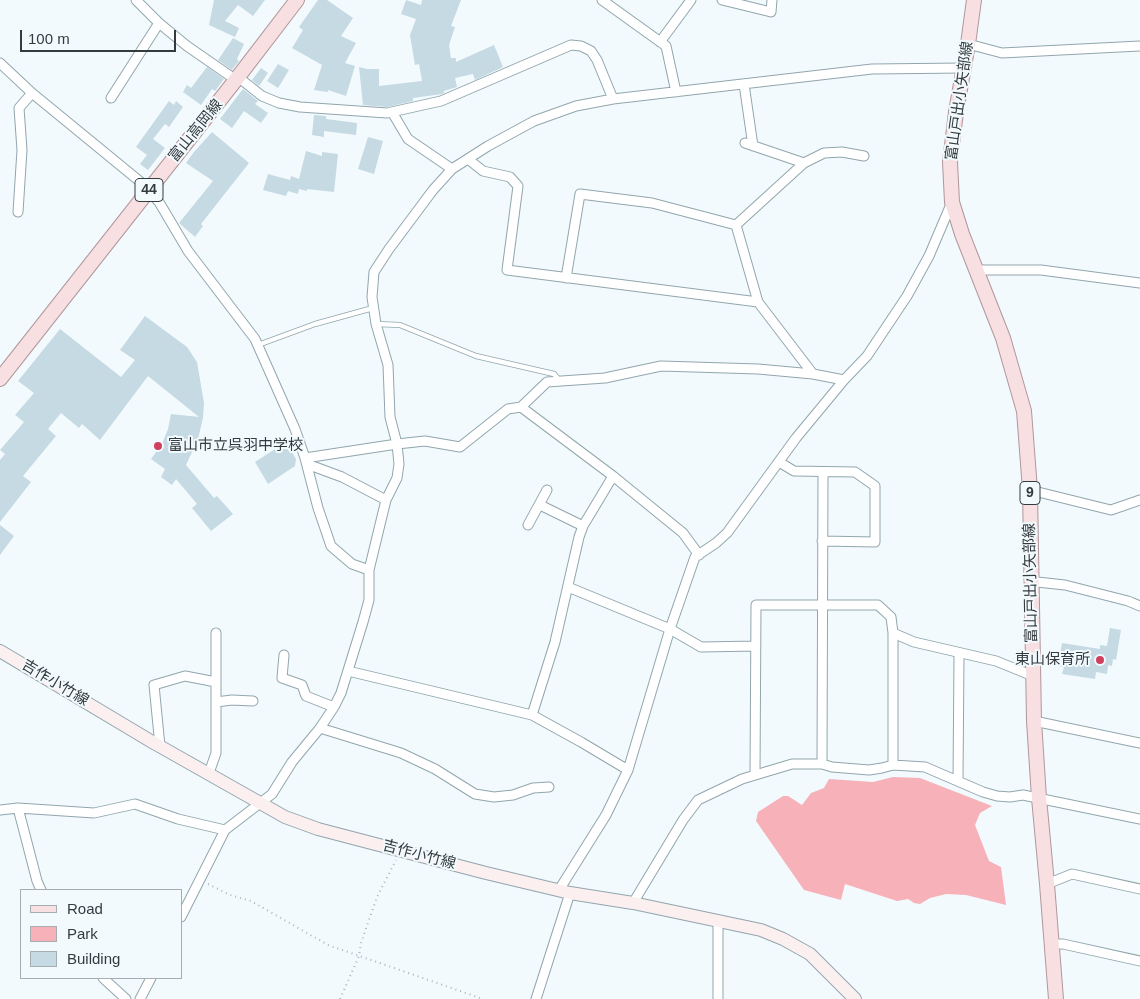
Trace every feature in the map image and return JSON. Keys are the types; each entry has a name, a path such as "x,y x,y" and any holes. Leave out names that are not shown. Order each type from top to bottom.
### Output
{"main road":[{"name":"富山高岡線","path":"2,373 149,190 297,0"},
{"name":"富山戸出小矢部線","path":"974,0 950,162 952,202 962,234 978,270 1003,338 1024,411 1030,490 1034,721 1038,798 1056,999"},
{"name":"吉作小竹線","path":"0,651 160,746 285,817 318,828 565,892 633,903 761,930 810,954 855,999"}],"street":[{"path":"136,0 159,23 187,46 262,96 300,108 387,113 441,101 571,45 581,46 591,51 597,60 613,99"},
{"path":"602,0 666,46 676,92"},
{"path":"660,42 692,0"},
{"path":"722,0 770,12 772,0"},
{"path":"111,98 159,23"},
{"path":"968,44 1002,53 1140,46"},
{"path":"0,63 32,93 143,184 159,202 188,251 255,338 295,429 330,546 352,564 369,570"},
{"path":"182,915 225,830 272,794 292,762 320,728 334,707 348,671 369,600 369,570 386,500 396,478 399,464 397,444 390,417 388,365 376,324 372,297 374,272 427,197 452,169 488,146 534,121 576,106 613,99 872,69 964,68"},
{"path":"744,84 749,145 804,163"},
{"path":"18,212 22,150 19,108 32,93"},
{"path":"392,112 408,139 452,169"},
{"path":"736,225 804,163 824,153 842,152 864,156"},
{"path":"468,159 483,171 510,177 518,186 506,270 758,302"},
{"path":"566,278 580,194 652,203 736,225"},
{"path":"536,999 565,892 628,770 670,629 695,557 727,533 796,438 844,380 867,356 907,296 930,256 952,202"},
{"path":"736,225 758,302 813,374"},
{"path":"978,270 1041,270 1140,283"},
{"path":"306,461 397,444 425,441 460,447 508,409 521,407 547,382 606,378 661,366 758,369 813,374 844,380"},
{"path":"521,407 613,476 683,533 699,555"},
{"path":"306,461 386,500"},
{"path":"779,462 794,471 855,472 875,486 875,542 822,541"},
{"path":"822,764 823,472"},
{"path":"532,715 555,642 579,537 583,526 613,476"},
{"path":"528,525 547,490"},
{"path":"1030,490 1111,510 1140,500"},
{"path":"540,505 583,526"},
{"path":"1037,582 1065,586 1140,606"},
{"path":"568,587 670,629 702,647 756,646"},
{"path":"755,775 756,604 878,605 891,618 893,633 893,765"},
{"path":"209,773 216,752 216,632"},
{"path":"893,633 914,642 959,654 996,661 1033,676"},
{"path":"284,654 282,678 302,685 306,696 334,707"},
{"path":"958,781 959,654"},
{"path":"348,671 532,715 628,770"},
{"path":"160,746 154,685 184,676 216,682"},
{"path":"216,702 253,700"},
{"path":"1034,721 1140,742"},
{"path":"320,728 401,753 435,769 475,794 494,797 513,795 533,788 549,787"},
{"path":"633,903 683,820 698,800 755,775 792,764 822,764 832,767 869,770 893,765 925,767 997,796 1023,795 1140,819"},
{"path":"0,810 18,808 94,813 135,804 178,818 225,830"},
{"path":"18,808 40,889"},
{"path":"1047,884 1072,874 1140,889"},
{"path":"718,920 718,999"},
{"path":"1052,944 1063,944 1140,962"},
{"path":"104,979 126,999"},
{"path":"140,999 150,979"}],"lane":[{"path":"258,345 314,324 374,308"},
{"path":"376,324 400,325 476,356 554,374 560,382"}],"path":[{"path":"340,999 359,956 361,943 377,897 401,850"},
{"path":"200,880 230,896 251,901 328,945 483,999"}],"green space":[{"path":"893,777 920,778 992,806 980,813 975,825 989,861 1001,867 1006,905 966,895 946,894 930,898 920,904 908,899 897,901 845,884 841,900 804,890 756,821 758,812 783,796 788,796 802,805 811,793 824,788 829,779 873,782"}],"building":[{"path":"214,0 265,0 253,16 238,5 225,21 239,28 235,37 209,25"},
{"path":"318,0 327,0 353,18 341,36 356,43 345,63 355,66 346,96 328,90 328,92 314,90 322,65 292,48 303,30 299,27"},
{"path":"406,0 421,5 422,0 461,0 451,26 455,27 449,45 451,58 456,58 456,62 494,45 503,67 475,80 473,74 455,78 457,87 444,91 442,94 413,98 413,101 387,107 363,105 359,67 379,69 379,86 422,81 419,64 415,65 410,35 416,19 401,14"},
{"path":"233,38 244,44 237,59 239,61 232,70 218,60"},
{"path":"278,64 289,70 278,88 267,81"},
{"path":"207,67 224,79 215,91 212,89 201,105 183,92 187,85 191,88"},
{"path":"261,68 268,73 259,86 252,80"},
{"path":"243,89 258,101 255,104 268,113 261,123 244,111 232,128 220,119"},
{"path":"169,101 174,105 176,101 183,107 169,127 165,124 153,139 165,148 148,170 140,164 147,155 136,147"},
{"path":"314,115 326,116 326,119 357,123 356,135 324,131 324,137 312,135"},
{"path":"212,132 249,163 201,224 203,226 195,237 179,223 213,181 186,163"},
{"path":"368,137 383,141 374,174 358,169"},
{"path":"306,151 322,156 322,152 338,154 334,192 299,189 298,194 288,191 286,196 263,190 268,174 290,180 291,176 299,179"},
{"path":"145,316 187,347 197,362 204,403 203,418 198,439 186,465 214,498 217,496 233,514 211,531 192,508 197,504 176,479 172,485 161,477 165,469 151,459 162,444 171,414 199,417 148,376 100,440 82,424 79,428 61,413 48,429 56,436 23,476 31,482 0,522 0,460 5,454 0,450 24,422 15,415 34,393 18,381 60,329 121,377 135,360 120,350"},
{"path":"286,442 296,459 295,466 268,484 255,462"},
{"path":"0,525 14,536 0,555"},
{"path":"1110,628 1121,630 1116,660 1113,659 1112,666 1108,665 1107,674 1096,672 1095,679 1062,674 1064,667 1058,666 1062,643 1100,649 1100,645 1107,646"}],"place":[{"name":"富山市立呉羽中学校","path":"158,446"},
{"name":"東山保育所","path":"1100,660"}]}
